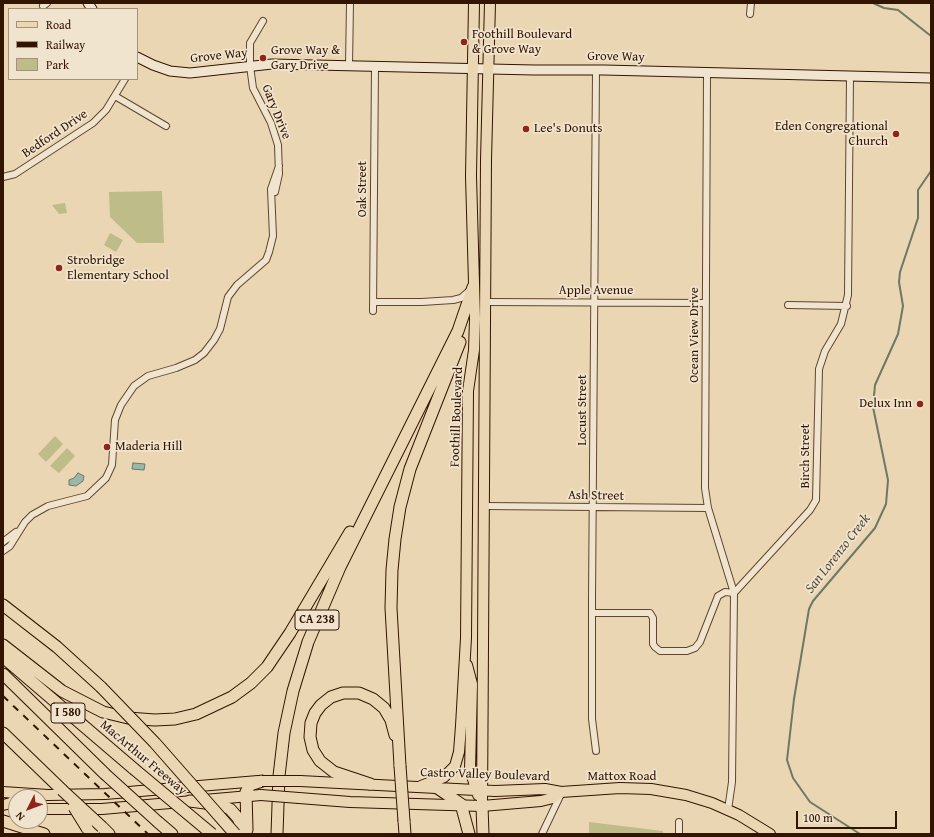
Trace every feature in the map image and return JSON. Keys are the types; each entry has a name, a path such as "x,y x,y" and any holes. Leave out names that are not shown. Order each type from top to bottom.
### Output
{"highway":[{"name":"CA 238","path":"278,834 277,798 282,747 290,705 301,664 334,579 458,331 473,287"},
{"path":"405,834 391,608 392,570 396,527 413,462 466,325 473,287"},
{"path":"3,645 68,695 96,710 115,716 141,720 169,719 196,714 221,703 255,679 275,656 413,422"},
{"path":"3,605 57,647 101,687 155,742 235,834"},
{"name":"MacArthur Freeway","path":"3,656 212,834"},
{"name":"I 580","path":"3,674 105,774 172,834"},
{"path":"370,784 330,770 320,761 313,750 309,732 312,718 321,705 332,697 343,693 359,693 370,697 381,706 388,714 394,729 400,766"},
{"path":"3,733 62,790 98,831"},
{"path":"247,834 245,796 247,788 250,785 262,781"},
{"path":"436,787 461,804 469,834"},
{"path":"190,801 220,805 230,809 238,818 244,834"},
{"path":"482,806 483,834"},
{"path":"3,821 44,834"}],"main road":[{"name":"Foothill Boulevard","path":"474,3 471,178 474,338 468,391 465,659 472,684 470,770 479,790"},
{"name":"Foothill Boulevard","path":"479,790 484,506 486,160 490,3"},
{"name":"Grove Way","path":"138,57 165,69 190,73 272,64 931,78"},
{"path":"421,786 444,777 457,763 460,749 465,659"},
{"name":"Castro Valley Boulevard","path":"48,795 105,794 262,781 421,786 479,790 545,789 561,792"},
{"name":"Mattox Road","path":"561,792 620,788 651,789 695,797 728,810 770,834"},
{"path":"479,790 482,806"},
{"name":"Castro Valley Boulevard","path":"48,809 109,808 261,795 350,802 461,804 482,806 540,801 552,798 561,792"}],"street":[{"path":"349,66 350,3"},
{"path":"750,14 751,3"},
{"name":"Gary Drive","path":"3,551 10,546 19,530 27,520 38,511 48,506 87,496 101,484 112,465 113,428 117,412 134,386 148,376 189,363 199,357 210,346 220,329 228,297 241,282 266,260 273,236 271,189 279,166 278,145 275,135 253,88 250,66 250,43 263,21"},
{"name":"Oak Street","path":"373,311 375,66"},
{"name":"Locust Street","path":"596,70 592,719 596,751"},
{"name":"Ocean View Drive","path":"707,73 705,488 708,508 734,594"},
{"name":"Birch Street","path":"734,594 814,505 817,495 819,369 825,351 841,324 847,306 850,77"},
{"name":"Bedford Drive","path":"3,177 15,174 93,123 106,110 124,80"},
{"path":"115,96 166,126"},
{"path":"373,302 422,302 453,300 464,296 473,287"},
{"name":"Apple Avenue","path":"486,302 706,303"},
{"path":"788,305 847,306"},
{"name":"Ash Street","path":"484,506 708,508"},
{"name":"Gary Drive","path":"3,542 19,530"},
{"path":"593,613 650,614 653,618 653,644 655,647 660,650 687,651 695,648 700,642 718,596 725,592 734,594 732,782 728,810"},
{"path":"542,834 561,792"},
{"path":"679,822 679,834"}],"green space":[{"path":"162,191 164,243 137,243 110,217 109,192"},
{"path":"65,203 67,213 59,214 52,205"},
{"path":"110,233 123,240 116,252 104,245"},
{"path":"55,436 63,444 46,462 38,454"},
{"path":"67,448 75,456 59,473 50,466"},
{"path":"589,822 663,831 663,834 589,834"}],"shaded area":[{"path":"133,463 145,464 144,470 132,469"},
{"path":"78,473 84,476 83,481 76,486 69,485 69,480 74,478"}],"waterway":[{"name":"San Lorenzo Creek","path":"873,3 884,8 898,10 931,36"},
{"name":"San Lorenzo Creek","path":"860,834 810,802 793,778 787,760 794,699 809,609 813,601 875,528 886,504 888,480 873,407 875,385 898,334 903,306 899,282 900,272 918,218 918,190 931,171"}],"railway":[{"path":"3,696 148,834"}],"place":[{"name":"Foothill Boulevard & Grove Way","path":"464,42"},
{"name":"Grove Way & Gary Drive","path":"263,58"},
{"name":"Lee's Donuts","path":"526,129"},
{"name":"Eden Congregational Church","path":"896,134"},
{"name":"Strobridge Elementary School","path":"59,268"},
{"name":"Delux Inn","path":"920,404"},
{"name":"Maderia Hill","path":"107,447"}]}
